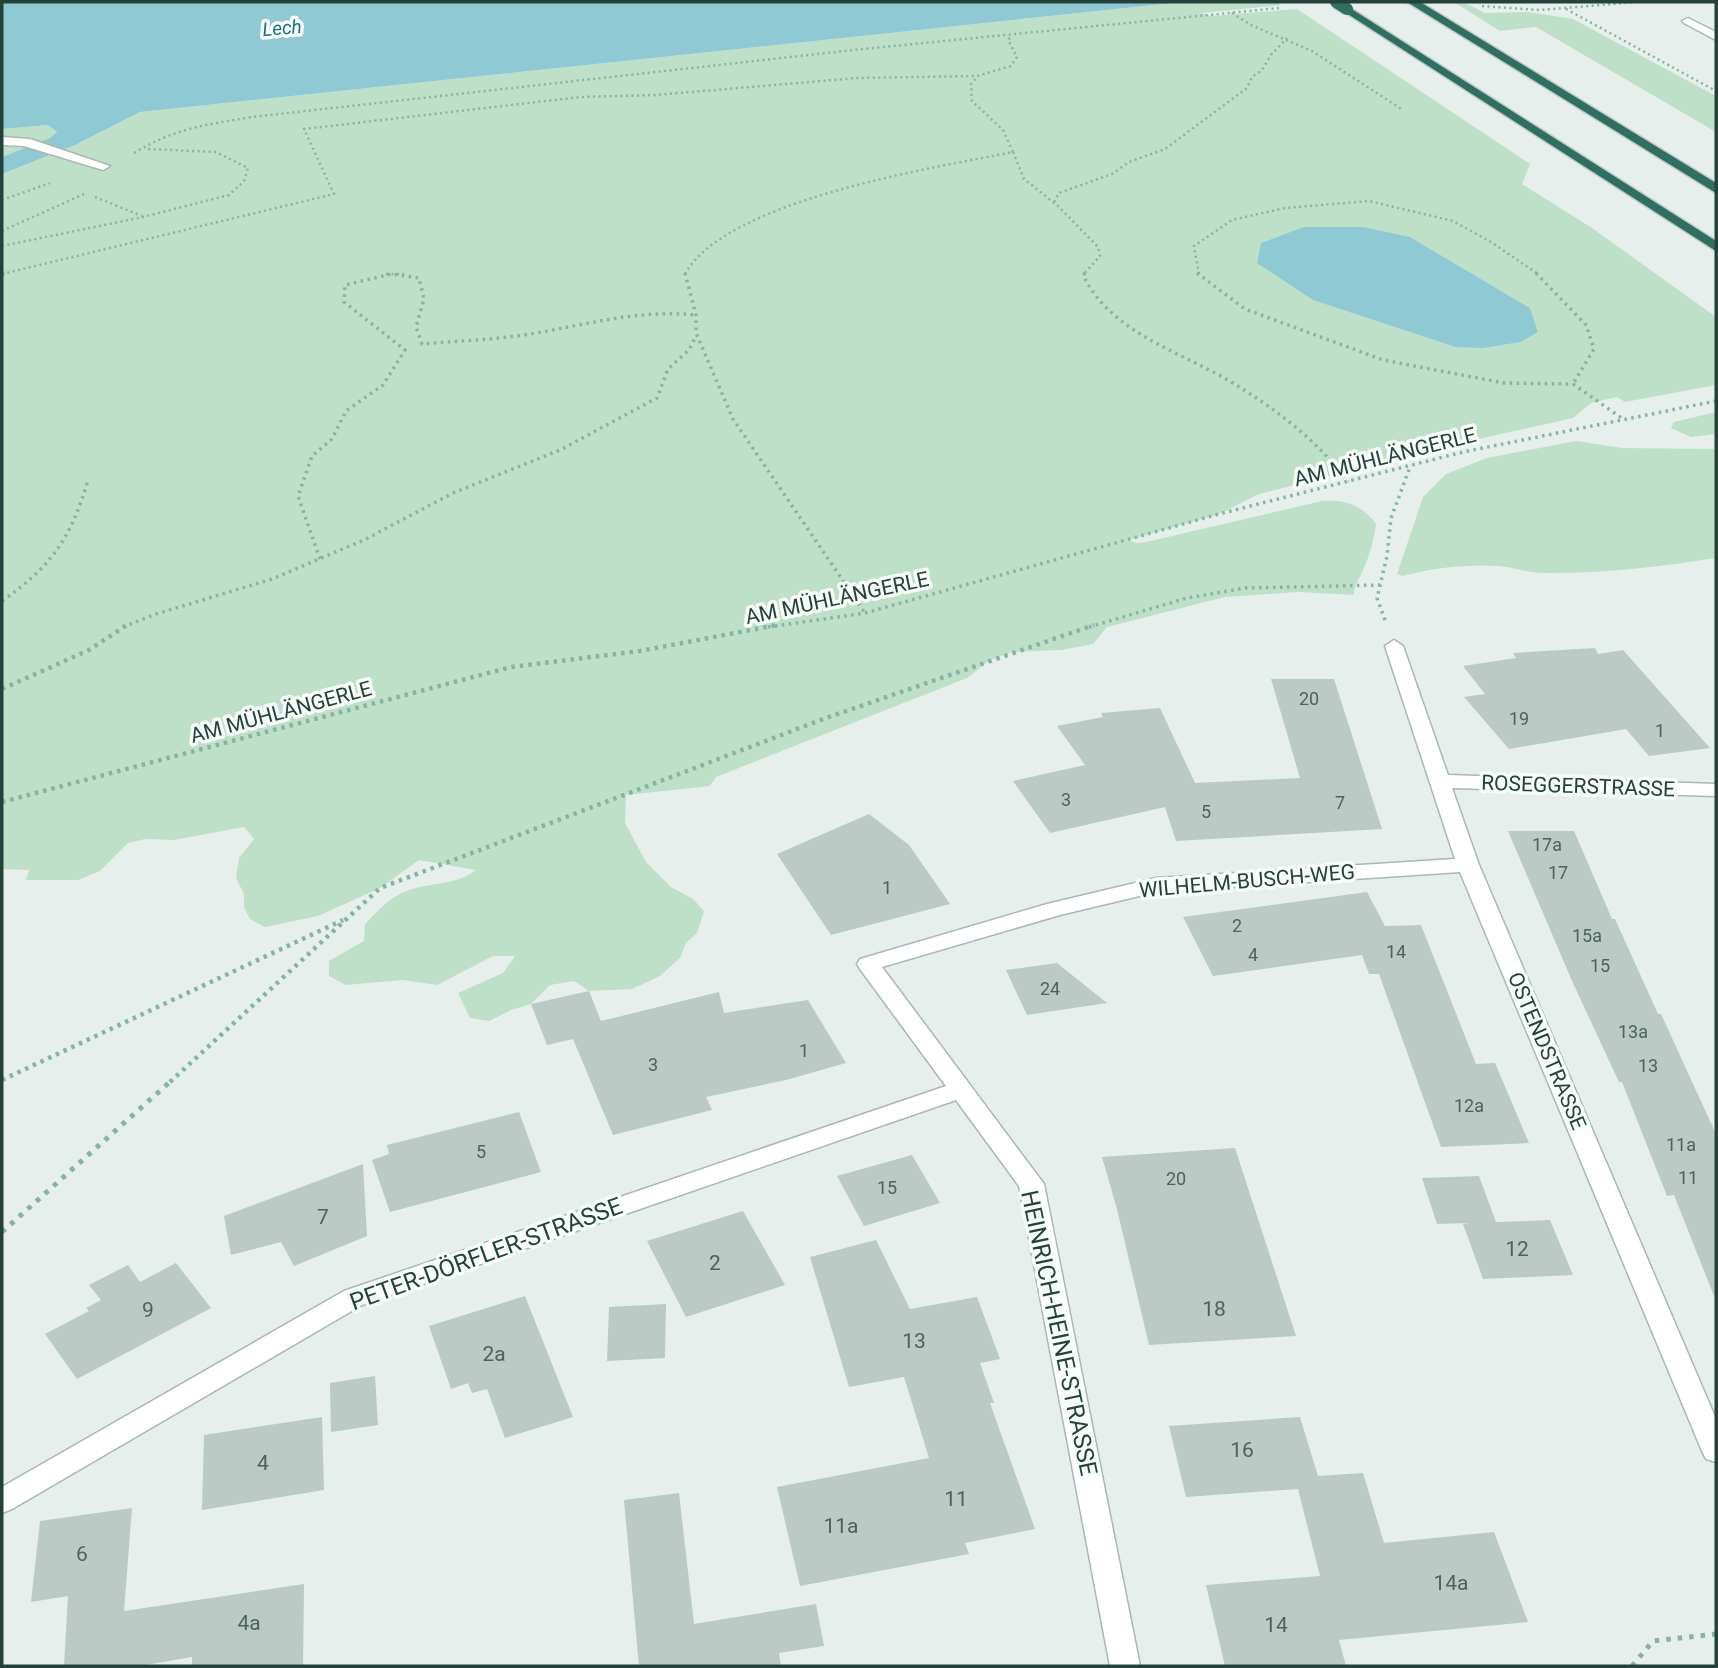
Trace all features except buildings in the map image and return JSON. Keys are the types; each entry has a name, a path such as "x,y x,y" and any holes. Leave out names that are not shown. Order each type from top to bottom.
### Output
{"highway":[{"path":"1413,2 1716,189"},
{"path":"1342,5 1716,247"}],"street":[{"path":"1688,21 1716,37"},
{"path":"2,141 25,142 103,166"},
{"name":"OSTENDSTRASSE","path":"1394,646 1468,865 1716,1451"},
{"name":"ROSEGGERSTRASSE","path":"1439,781 1716,790"},
{"name":"WILHELM-BUSCH-WEG","path":"868,964 1055,909 1156,885 1468,865"},
{"name":"HEINRICH-HEINE-STRASSE","path":"868,964 1031,1184 1125,1666"},
{"name":"PETER-DÖRFLER-STRASSE","path":"2,1501 353,1298 961,1090"}],"path":[{"path":"1478,5 1498,9 1566,9 1637,2"},
{"path":"103,166 146,149 163,136 189,127 252,117 1279,8"},
{"path":"1566,9 1716,91"},
{"path":"1231,13 1251,25 1287,38 1312,51 1403,110"},
{"path":"2,274 334,194 304,129 580,97 655,95 857,78 977,76 1011,66 1017,57 1008,40 1013,35"},
{"path":"1054,202 1059,194 1112,174 1129,162 1164,149 1191,130 1247,88 1252,77 1262,70 1270,55 1287,38"},
{"path":"977,76 971,84 972,101 1013,143 1016,170 1029,186 1054,202 1098,247 1100,256 1083,275 1086,286 1108,314 1229,380 1283,415 1334,461 1348,482"},
{"path":"2,246 144,217 229,195 244,181 248,168 216,152 146,149"},
{"path":"2,689 89,650 120,628 132,623 272,579 320,559 404,521 453,493 560,450 645,406 657,398 665,386 666,373 670,367 694,346 696,315 685,273 693,258 736,229 852,186 1013,152"},
{"path":"2,231 85,193 144,217"},
{"path":"1573,384 1594,349 1586,325 1544,278 1491,242 1453,221 1369,201 1285,208 1232,220 1194,246 1197,273 1245,309 1382,360 1504,383 1573,384 1624,419"},
{"path":"320,559 298,496 312,456 332,439 346,411 383,385 405,350 344,302 345,285 379,274 405,273 419,278 424,299 416,327 422,344 524,335 612,316 646,312 696,315"},
{"path":"696,333 733,419 865,612"},
{"name":"AM MÜHLÄNGERLE","path":"2,802 511,667 640,651 810,619 865,612 1219,514 1463,452 1716,401"},
{"path":"1394,646 1377,598 1387,556 1391,518 1410,467"},
{"path":"2,601 41,572 71,535 88,480"},
{"path":"2,1232 139,1111 380,888 826,718 964,668 1130,613 1187,598 1245,588 1380,585"},
{"path":"2,1080 350,916"},
{"path":"1632,1666 1653,1641 1716,1634"}],"green space":[{"path":"1183,2 1277,2 1281,5 1202,13 1211,16 1297,9 1530,164 1522,184 1592,228 1716,317 1716,385 1625,402 1617,397 1591,403 1573,418 1439,448 1259,494 1219,514 1129,540 1136,543 1146,542 1322,501 1346,502 1365,512 1376,524 1370,552 1354,595 1298,592 1225,597 1107,627 1093,644 1061,650 1012,652 990,660 967,678 716,777 710,786 626,795 625,823 646,862 671,887 693,899 704,911 697,933 686,943 680,958 660,976 632,989 589,991 574,981 550,985 531,1004 489,1021 470,1018 458,993 503,973 515,956 493,956 437,985 403,980 346,985 329,976 329,961 364,941 365,924 393,898 417,888 457,880 476,870 419,860 380,888 318,916 265,927 250,919 244,907 244,894 236,878 239,858 254,839 244,827 174,840 145,839 128,843 100,871 78,880 26,880 29,870 2,869 2,174 75,145 140,112","holes":["1410,237 1530,308 1538,332 1521,342 1484,348"]},
{"path":"1454,2 1463,2 1485,13 1528,12 1573,19 1716,96 1716,132 1536,27 1500,31"},
{"path":"48,125 57,132 50,138 2,157 2,129"},
{"path":"1716,412 1716,434 1691,437 1671,428 1674,422"},
{"path":"1576,441 1622,448 1716,449 1716,558 1584,572 1540,573 1474,566 1402,576 1397,574 1423,497 1446,474 1487,458"}],"water":[{"name":"Lech","path":"2,2 1183,2 140,112 75,145 2,174 2,157 50,138 57,132 48,125 2,129"},
{"path":"1304,227 1363,227 1410,237 1530,308 1538,332 1521,342 1484,348 1456,347 1313,300 1257,263 1261,243"}]}
